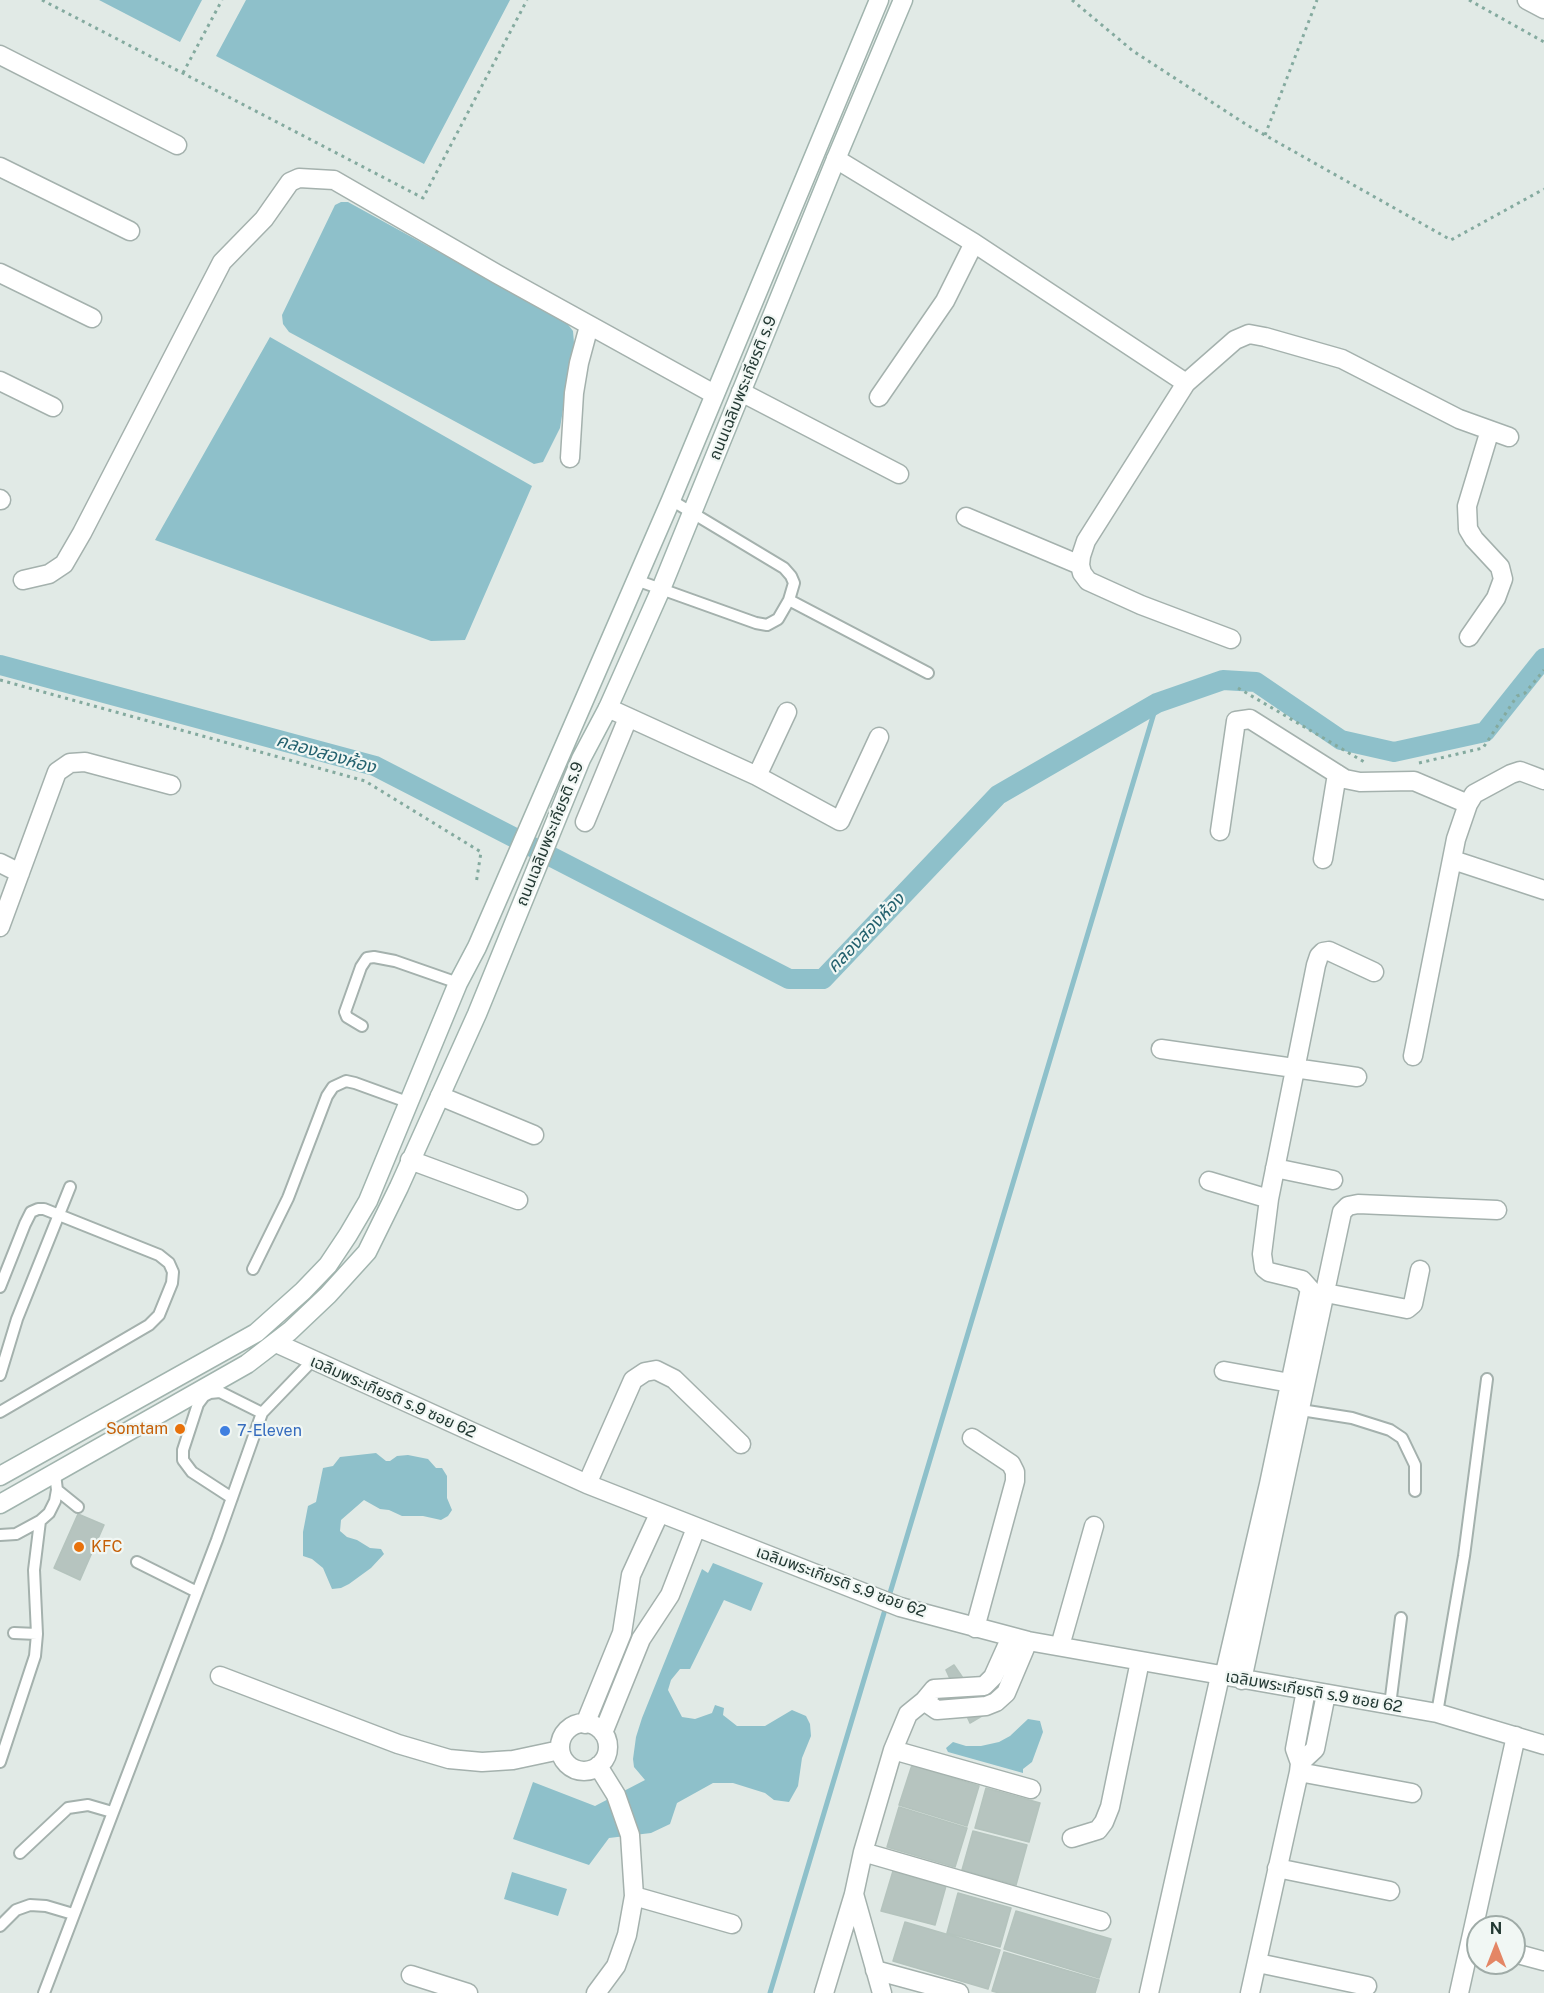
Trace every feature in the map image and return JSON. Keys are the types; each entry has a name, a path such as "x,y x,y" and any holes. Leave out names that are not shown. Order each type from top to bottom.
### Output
{"street":[{"name":"ถนนเฉลิมพระเกียรติ ร.9","path":"0,1476 256,1333 328,1265 348,1235 368,1201 458,983 477,948 671,500 879,0"},
{"name":"ถนนเฉลิมพระเกียรติ ร.9","path":"0,1504 56,1482 246,1364 276,1343 328,1295 367,1252 477,1014 581,759 608,708 661,589 903,0"},
{"path":"1527,0 1544,9"},
{"path":"0,55 177,145"},
{"path":"836,159 974,243 1186,383"},
{"path":"0,167 130,231"},
{"path":"23,580 49,574 64,564 222,262 264,219 290,182 299,178 334,180 589,326 714,394"},
{"path":"879,397 945,301 974,243"},
{"path":"0,273 92,318"},
{"path":"570,458 574,393 589,326"},
{"path":"1083,573 1081,556 1086,541 1186,383 1235,340 1249,334 1342,359 1460,419 1509,437"},
{"path":"0,381 53,408"},
{"path":"741,392 900,474"},
{"path":"1469,637 1496,598 1503,579 1500,567 1474,539 1468,529 1467,506 1490,430"},
{"path":"966,517 1083,573 1141,605 1231,639"},
{"path":"608,708 757,777 840,820 879,737"},
{"path":"757,777 787,712"},
{"path":"585,822 628,718"},
{"path":"1220,831 1236,721 1250,719 1345,779 1360,782 1414,781 1468,804"},
{"path":"0,927 57,772 70,763 85,762 171,785"},
{"path":"1413,1056 1456,839 1468,804 1474,794 1520,771 1544,780"},
{"path":"1323,859 1337,774"},
{"path":"1453,860 1544,890"},
{"path":"0,863 20,873"},
{"path":"1229,1677 1310,1289 1302,1280 1269,1272 1264,1268 1263,1243 1275,1168 1319,956 1329,951 1374,972"},
{"path":"1161,1049 1357,1077"},
{"path":"440,1096 534,1135"},
{"path":"411,1160 518,1200"},
{"path":"1275,1168 1333,1180"},
{"path":"1209,1181 1269,1199"},
{"path":"1149,1993 1229,1677 1301,1410 1342,1212 1348,1206 1358,1204 1497,1210"},
{"path":"1326,1293 1407,1309 1413,1304 1420,1270"},
{"name":"เฉลิมพระเกียรติ ร.9 ซอย 62","path":"256,1333 312,1361 587,1484 900,1607 1020,1639 1437,1713 1544,1745"},
{"path":"587,1484 633,1380 645,1372 656,1370 674,1379 741,1444"},
{"path":"1224,1371 1290,1383"},
{"path":"972,1438 1011,1464 1015,1472 1015,1481 975,1628"},
{"path":"585,1724 622,1633 631,1575 659,1514"},
{"path":"1060,1646 1094,1526"},
{"path":"603,1733 641,1639 670,1595 696,1528"},
{"path":"622,1633 641,1639"},
{"path":"824,1993 854,1894 863,1852 893,1750 908,1714 924,1701 937,1710 986,1706 996,1702 1006,1693 1020,1639"},
{"path":"1072,1838 1098,1830 1110,1807 1140,1661"},
{"path":"220,1676 398,1744 449,1759 482,1762 513,1760 560,1750"},
{"path":"1300,1767 1295,1749 1306,1690"},
{"path":"1250,1993 1300,1767 1315,1749 1326,1694"},
{"path":"585,1724 603,1733 607,1753 598,1766 582,1771 567,1764 560,1750 564,1734 570,1728 585,1724"},
{"path":"1481,1915 1516,1736"},
{"path":"893,1750 1031,1789"},
{"path":"596,1993 616,1966 627,1935 634,1896 630,1835 616,1795 598,1766"},
{"path":"1300,1767 1412,1793"},
{"path":"863,1852 1101,1921"},
{"path":"1277,1868 1390,1891"},
{"path":"854,1894 882,1993"},
{"path":"634,1896 732,1924"},
{"path":"1526,1956 1544,1961"},
{"path":"1258,1963 1367,1986"},
{"path":"875,1970 959,1993"},
{"path":"1460,1993 1466,1973"},
{"path":"411,1975 468,1993"}],"lane":[{"path":"636,580 756,623 768,625 778,619 789,600 794,583 784,568 671,500"},
{"path":"789,600 928,673"},
{"path":"362,1026 346,1017 345,1012 361,967 367,958 374,957 395,962 458,983"},
{"path":"253,1269 288,1198 327,1096 333,1087 346,1081 410,1103"},
{"path":"0,1375 17,1319 70,1187"},
{"path":"0,1287 31,1212 44,1209 159,1255 170,1263 173,1272 172,1283 159,1315 148,1325 0,1412"},
{"path":"44,1993 197,1592 262,1413 312,1361"},
{"path":"1437,1713 1464,1556 1487,1379"},
{"path":"232,1498 192,1472 183,1460 183,1450 198,1404 204,1396 220,1392 262,1413"},
{"path":"1301,1410 1352,1418 1390,1430 1402,1438 1415,1465 1415,1491"},
{"path":"56,1482 78,1506"},
{"path":"0,1535 16,1534 40,1521 49,1513 55,1501 56,1482"},
{"path":"0,1762 35,1656 37,1634 34,1570 40,1521"},
{"path":"138,1562 197,1592"},
{"path":"34,1570 46,1573"},
{"path":"1390,1705 1401,1618"},
{"path":"14,1633 37,1634"},
{"path":"20,1853 68,1808 88,1805 112,1812"},
{"path":"0,1926 16,1910 30,1905 46,1906 73,1914"}],"path":[{"path":"42,0 423,198 528,0"},
{"path":"183,73 222,0"},
{"path":"1072,0 1133,51 1265,135 1451,240 1544,189"},
{"path":"1265,135 1317,0"},
{"path":"1469,0 1544,42"},
{"path":"1416,764 1483,748 1517,696 1526,691 1544,670"},
{"path":"0,680 365,781 481,852 476,884"},
{"path":"1238,688 1364,762 1374,764"}],"water":[{"path":"99,0 202,0 180,42"},
{"path":"246,0 510,0 424,164 216,56"},
{"path":"348,202 566,322 573,331 574,343 560,428 543,462 534,464 289,332 283,324 282,315 335,205"},
{"path":"270,337 532,486 465,640 431,641 155,540"},
{"path":"376,1453 386,1461 397,1456 408,1455 428,1459 436,1468 442,1468 447,1476 447,1498 452,1510 441,1520 423,1516 402,1516 380,1509 364,1500 341,1520 340,1531 370,1548 381,1549 384,1554 371,1568 349,1584 332,1589 323,1568 312,1559 303,1556 303,1532 308,1506 316,1502 323,1468 333,1466 340,1457"},
{"path":"713,1563 763,1583 751,1611 724,1600 690,1669 680,1669 671,1680 668,1690 682,1717 695,1719 712,1713 715,1705 724,1708 723,1715 737,1726 765,1726 792,1710 806,1716 810,1724 811,1736 802,1758 798,1786 789,1802 774,1800 765,1793 733,1783 713,1783 677,1803 670,1824 651,1833 609,1838 589,1865 513,1839 533,1782 595,1806 645,1780 634,1767 636,1737 702,1569 708,1573"},
{"path":"1028,1719 1040,1721 1043,1732 1032,1762 1023,1769 1023,1773 948,1752 946,1748 953,1742 966,1746 981,1746 999,1742 1010,1736"},
{"path":"512,1872 567,1889 558,1916 504,1899"}],"building":[{"name":"KFC","path":"78,1514 104,1525 80,1580 54,1568"},
{"path":"954,1665 987,1713 970,1723 946,1670"},
{"path":"912,1765 979,1786 967,1826 899,1805"},
{"path":"986,1788 1040,1803 1029,1842 975,1828"},
{"path":"899,1807 967,1828 955,1867 887,1847"},
{"path":"973,1831 1027,1845 1016,1885 962,1870"},
{"path":"893,1871 946,1886 935,1925 881,1911"},
{"path":"958,1893 1011,1908 1000,1947 947,1933"},
{"path":"1016,1911 1111,1939 1099,1978 1004,1949"},
{"path":"905,1922 1000,1950 988,1989 893,1961"},
{"path":"1004,1952 1099,1980 1095,1993 999,1993 992,1991"}],"waterway":[{"name":"คลองสองห้อง","path":"0,665 375,766 789,979 823,979 998,795 1157,703 1223,680 1256,682 1341,740 1394,752 1485,732 1544,658"},
{"path":"770,1993 1157,703"}],"place":[{"name":"Somtam","path":"180,1429"},
{"name":"7-Eleven","path":"225,1431"},
{"name":"KFC","path":"79,1547"}]}
